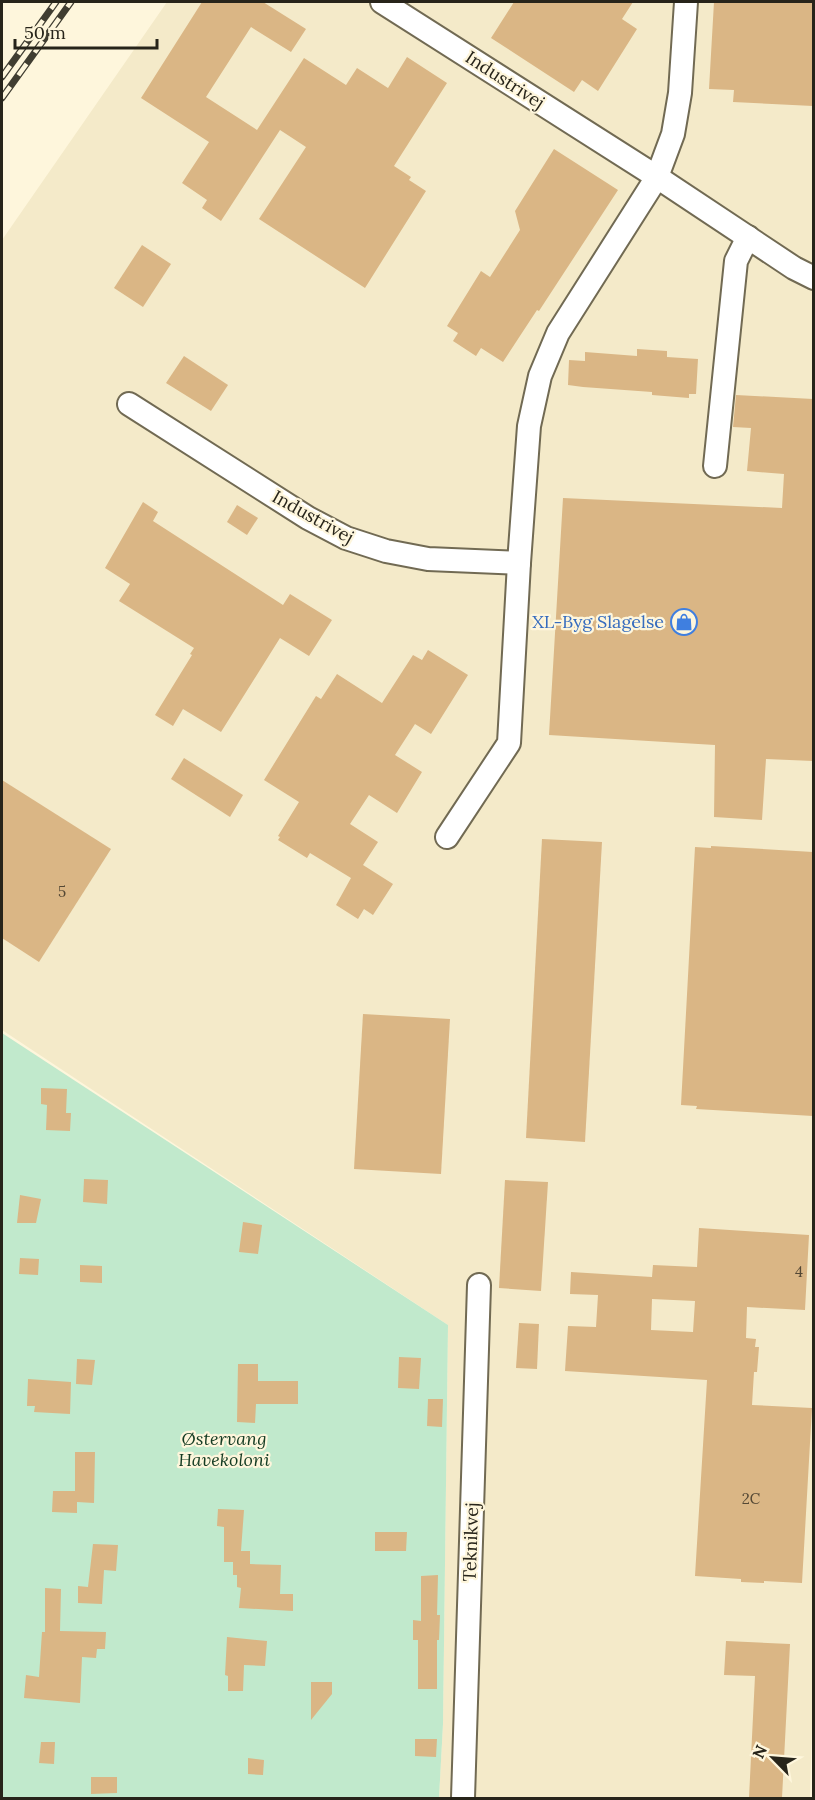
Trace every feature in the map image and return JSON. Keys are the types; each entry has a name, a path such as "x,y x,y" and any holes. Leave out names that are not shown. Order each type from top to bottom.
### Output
{"street":[{"name":"Industrivej","path":"382,2 813,278"},
{"path":"447,837 509,743 529,426 540,376 558,333 657,177 673,134 680,93 686,2"},
{"path":"715,466 736,261 748,237"},
{"name":"Industrivej","path":"129,404 309,519 346,538 386,551 428,559 519,563"},
{"name":"Teknikvej","path":"463,1798 479,1285"}],"shaded area":[{"path":"167,2 813,2 814,1651 810,1798 439,1798 443,1724 448,1325 2,1030 2,240"}],"green space":[{"name":"Østervang Havekoloni","path":"2,1033 448,1325 443,1724 439,1798 2,1798"}],"building":[{"path":"202,2 263,2 306,29 291,52 251,27 206,97 257,130 304,58 346,85 357,68 388,88 407,57 447,83 394,166 426,191 365,288 259,219 306,147 280,130 221,221 202,208 207,200 182,183 209,142 141,98"},
{"path":"514,2 633,2 622,19 637,29 598,91 582,80 574,92 491,38"},
{"path":"714,2 813,2 813,106 733,102 734,90 709,89"},
{"path":"554,149 618,190 503,362 481,348 476,356 453,341 458,333 447,326 481,271 490,277 520,230 515,211"},
{"path":"142,245 171,264 143,307 114,288"},
{"path":"637,349 667,351 667,357 698,359 696,394 689,394 689,398 652,395 652,392 568,385 569,360 585,361 585,352 637,356"},
{"path":"184,356 228,385 211,411 166,383"},
{"name":"XL-Byg Slagelse","path":"736,395 813,399 813,761 766,759 762,820 714,817 715,745 549,735 563,498 782,508 784,474 747,471 751,428 733,427"},
{"path":"143,502 158,512 153,521 283,605 290,594 332,620 309,656 280,638 221,732 183,709 173,726 155,715 194,648 119,601 130,584 105,568"},
{"path":"237,505 258,518 247,535 227,522"},
{"path":"428,650 468,675 431,734 415,724 395,755 422,772 397,813 369,795 350,824 378,842 363,865 393,884 373,915 364,909 358,919 336,905 351,878 310,853 307,858 278,840 280,837 278,836 299,802 264,780 316,696 321,699 337,674 382,703 413,655 422,660"},
{"path":"184,758 243,795 230,817 171,779"},
{"path":"2,780 111,849 39,962 2,938"},
{"path":"542,839 602,842 585,1142 526,1138"},
{"path":"711,846 813,852 813,1116 696,1109 697,1106 681,1105 695,847 711,848"},
{"path":"363,1014 450,1019 441,1174 354,1169"},
{"path":"41,1088 67,1089 66,1113 71,1113 70,1131 46,1130 47,1105 41,1104"},
{"path":"84,1179 108,1180 107,1204 83,1202"},
{"path":"505,1180 548,1182 541,1291 499,1288"},
{"path":"20,1195 41,1199 36,1223 17,1223"},
{"path":"243,1222 262,1225 258,1254 239,1252"},
{"path":"699,1228 809,1235 805,1310 747,1307 746,1338 756,1339 755,1347 759,1347 757,1372 754,1372 752,1405 812,1408 802,1583 741,1582 741,1579 695,1576 707,1380 565,1371 568,1326 596,1327 598,1295 570,1294 571,1272 652,1277 653,1265 697,1267","holes":["652,1299 695,1301 693,1332 651,1330"]},
{"path":"20,1258 39,1259 38,1275 19,1274"},
{"path":"80,1265 102,1266 102,1283 80,1282"},
{"path":"519,1323 539,1324 537,1369 516,1368"},
{"path":"399,1357 421,1358 419,1389 398,1388"},
{"path":"77,1359 95,1360 92,1385 76,1384"},
{"path":"238,1364 258,1364 258,1381 298,1381 298,1404 256,1404 255,1423 237,1422"},
{"path":"28,1379 71,1382 70,1414 34,1412 35,1406 27,1406"},
{"path":"428,1399 443,1399 442,1427 427,1426"},
{"path":"75,1452 95,1452 94,1503 77,1502 77,1513 52,1512 53,1491 75,1491"},
{"path":"218,1509 244,1510 241,1551 250,1551 250,1564 281,1565 280,1594 293,1594 293,1611 239,1608 241,1588 237,1587 237,1575 233,1575 233,1562 224,1562 224,1527 217,1526"},
{"path":"375,1532 407,1532 406,1551 375,1551"},
{"path":"93,1544 118,1545 116,1571 104,1570 102,1604 78,1603 78,1586 88,1587"},
{"path":"438,1575 437,1615 440,1615 439,1640 437,1640 437,1689 418,1689 418,1640 413,1640 413,1620 421,1621 421,1576"},
{"path":"45,1588 61,1589 60,1631 106,1632 105,1649 97,1649 96,1658 82,1657 80,1703 24,1698 26,1675 39,1677 42,1632 45,1632"},
{"path":"227,1637 267,1641 265,1666 244,1665 243,1691 228,1691 228,1676 225,1675"},
{"path":"726,1641 790,1644 782,1798 749,1798 755,1676 724,1675"},
{"path":"311,1682 332,1682 332,1694 311,1720"},
{"path":"415,1739 437,1739 436,1757 415,1756"},
{"path":"41,1742 55,1742 54,1764 39,1763"},
{"path":"248,1758 264,1760 263,1775 248,1774"},
{"path":"91,1777 117,1777 117,1793 91,1794"}],"railway":[{"path":"2,77 56,2"},
{"path":"2,98 71,2"}],"place":[{"name":"XL-Byg Slagelse","path":"684,622"}]}
